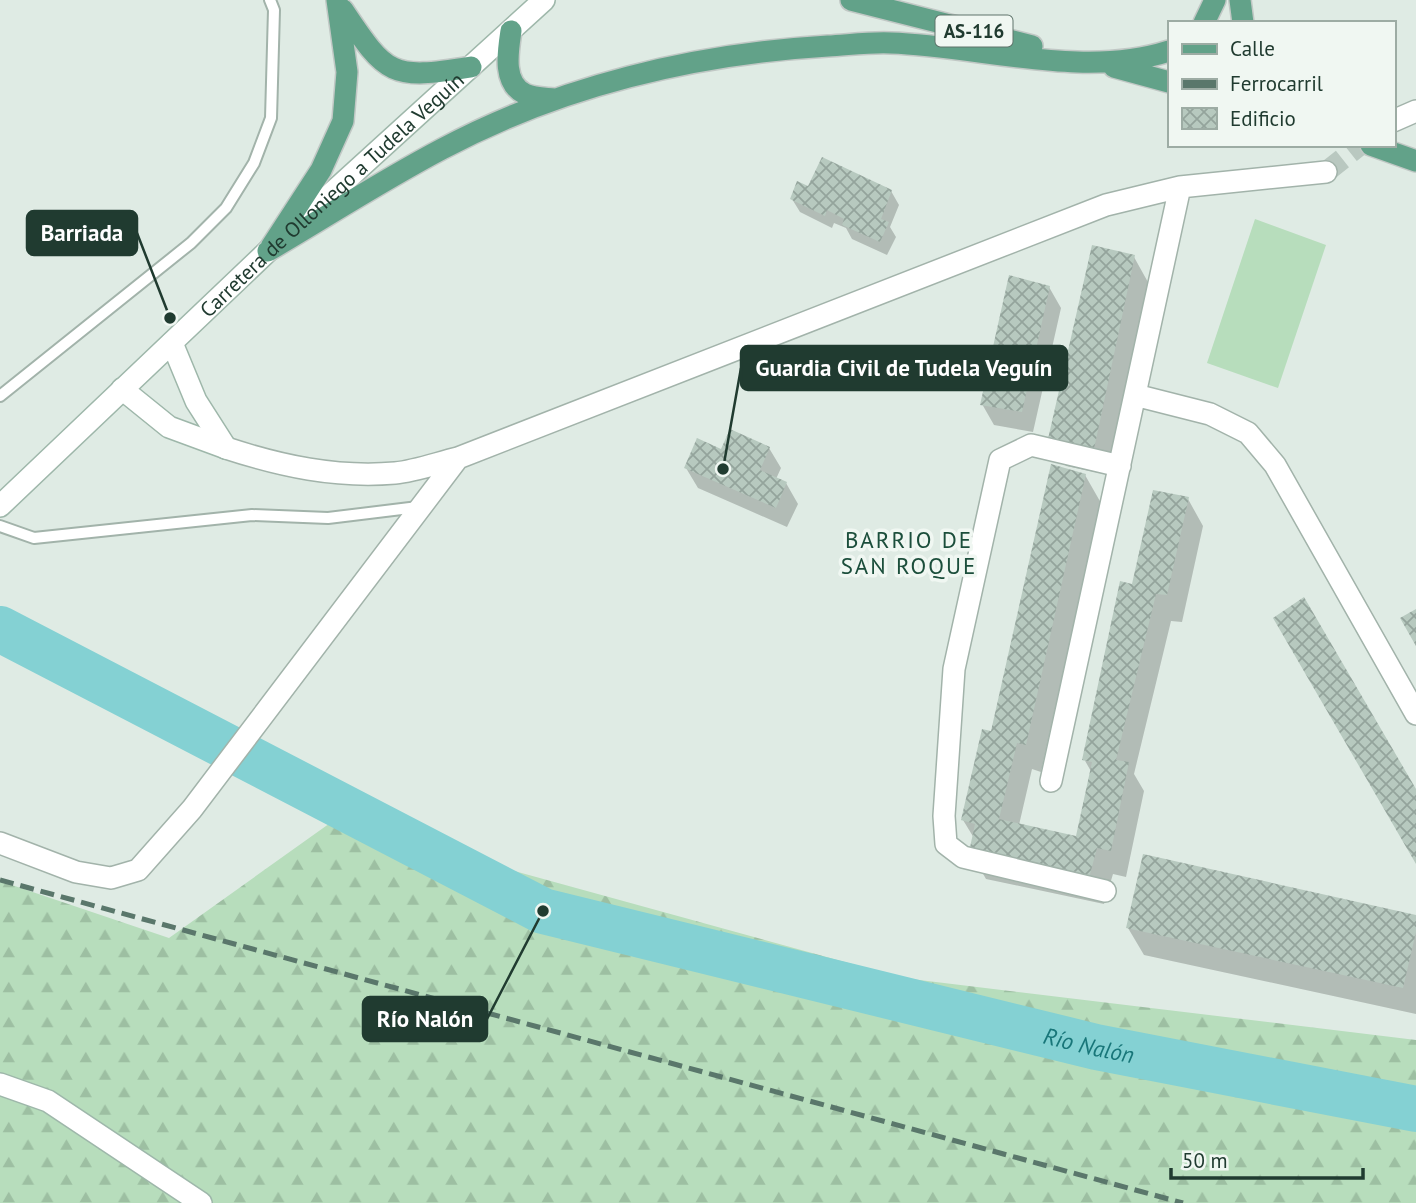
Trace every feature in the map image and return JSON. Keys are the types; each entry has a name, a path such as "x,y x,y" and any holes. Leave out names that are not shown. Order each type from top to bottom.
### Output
{"main road":[{"name":"AS-116","path":"851,0 1168,82"},
{"path":"1205,21 1216,0"},
{"path":"1240,0 1243,21"},
{"path":"339,2 375,58 391,68 423,75 471,67"},
{"path":"268,251 321,170 343,121 347,72 339,2"},
{"path":"511,31 509,74 516,86 525,94 554,99"},
{"path":"268,251 442,149 554,99 672,66 779,49 890,43 1097,62 1141,60 1168,51"},
{"path":"1377,147 1416,161"}],"street":[{"name":"Carretera de Olloniego a Tudela Veguín","path":"0,506 268,251 544,0"},
{"path":"1395,120 1416,111"},
{"path":"122,389 169,427 275,464 326,472 396,473 458,458 1106,205 1180,187 1326,172"},
{"path":"1051,781 1180,187"},
{"path":"172,343 196,401 226,448"},
{"path":"1135,395 1210,414 1248,433 1275,465 1416,714"},
{"path":"1105,891 963,857 946,844 944,816 954,669 1000,460 1031,445 1120,466"},
{"path":"0,843 76,872 111,878 138,870 192,809 458,458"},
{"path":"0,1084 48,1101 201,1203"}],"lane":[{"path":"0,396 191,243 226,208 241,186 264,141 271,118 274,10 270,0"},
{"path":"0,526 34,538 252,515 328,518 421,507"}],"green space":[{"path":"1255,219 1326,245 1278,388 1207,363"},
{"path":"333,821 903,978 1416,1040 1416,1203 0,1203 0,881 169,938"}],"building":[{"path":"822,157 892,190 881,219 889,222 880,242 842,225 844,219 827,210 825,216 790,199 797,181 808,186"},
{"path":"1092,245 1135,255 1094,449 1048,439"},
{"path":"1009,275 1050,286 1022,412 980,405"},
{"path":"730,429 770,447 760,470 787,482 776,508 684,468 697,438 721,449"},
{"path":"1051,464 1086,474 1026,745 1017,743 999,819 1076,836 1092,762 1082,760 1120,581 1132,584 1153,490 1189,497 1167,595 1156,594 1116,760 1129,762 1111,851 1097,848 1089,878 969,852 975,824 961,820 982,729 991,731"},
{"path":"1304,597 1416,789 1416,864 1273,618"},
{"path":"1416,609 1416,646 1400,618"},
{"path":"1143,854 1416,915 1416,932 1403,988 1126,928"}],"waterway":[{"name":"Río Nalón","path":"0,629 543,911 1096,1047 1416,1109"}],"tunnel":[{"path":"1326,172 1357,147"}],"railway":[{"path":"0,880 1183,1203"}],"place":[{"name":"Barriada","path":"170,318"},
{"name":"Guardia Civil de Tudela Veguín","path":"723,469"},
{"name":"Río Nalón","path":"543,911"}],"district":[{"name":"BARRIO DE SAN ROQUE","path":"909,552"}]}
